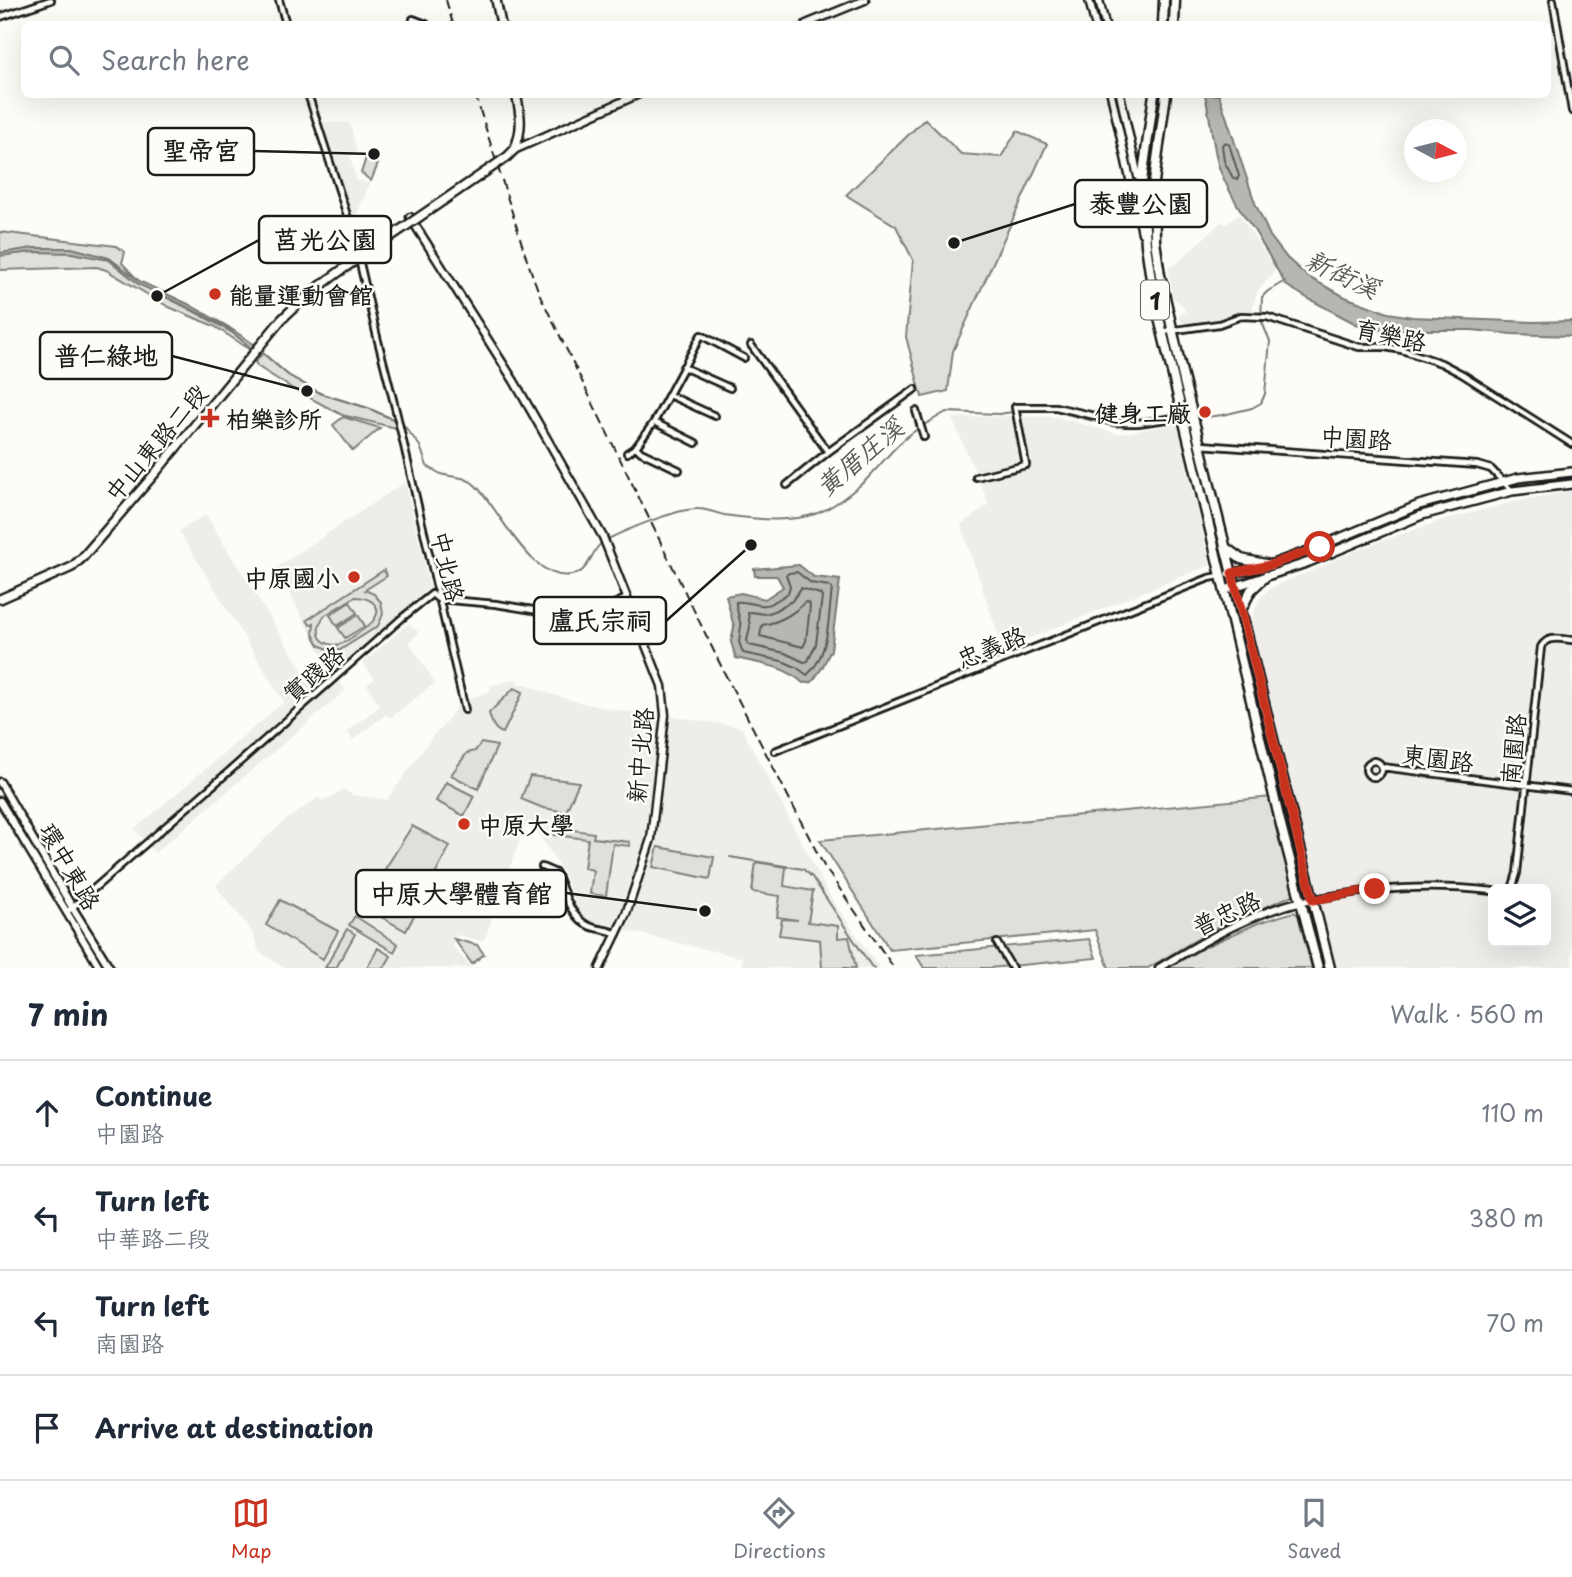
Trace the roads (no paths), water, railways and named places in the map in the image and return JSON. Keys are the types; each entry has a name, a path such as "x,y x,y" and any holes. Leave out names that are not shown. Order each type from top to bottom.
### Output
{"main road":[{"path":"496,0 500,21"},
{"path":"1163,21 1164,0"},
{"path":"1174,21 1175,0"},
{"path":"514,150 521,121 517,98"},
{"name":"1","path":"1153,98 1142,181 1146,246 1153,293 1318,968"},
{"name":"1","path":"1165,98 1154,182 1155,241 1160,275 1329,968"},
{"name":"中山東路二段","path":"0,599 72,566 89,551 298,303 507,158 514,150"},
{"path":"1221,576 1270,565 1419,505 1518,478 1572,472"},
{"path":"1225,590 1309,562 1422,515 1512,491 1572,484"},
{"path":"1226,548 1241,559 1270,565"},
{"path":"1241,610 1251,590 1266,576"}],"street":[{"path":"0,16 51,0"},
{"path":"279,0 285,21"},
{"path":"813,21 865,0"},
{"path":"1090,0 1094,21"},
{"path":"1099,0 1103,21"},
{"path":"1553,0 1572,111"},
{"path":"413,19 418,21"},
{"path":"309,98 354,237 358,259"},
{"path":"514,150 630,98"},
{"path":"1112,98 1146,246"},
{"path":"1121,98 1138,177 1142,181 1154,182"},
{"name":"新中北路","path":"410,217 514,381 603,537 662,686 665,715 651,839 626,914 600,968"},
{"name":"中北路","path":"358,259 465,710"},
{"name":"育樂路","path":"1172,331 1219,324 1241,316 1267,317 1359,347 1393,349 1441,363 1462,374 1572,444"},
{"path":"1162,332 1172,331"},
{"path":"627,453 636,447 654,422 701,335 744,358"},
{"path":"751,345 828,452"},
{"path":"683,367 730,388"},
{"path":"787,485 915,389"},
{"path":"669,395 715,416"},
{"path":"976,477 1026,465 1015,407 1056,407 1125,423 1184,419"},
{"path":"916,411 924,437"},
{"path":"654,422 696,443"},
{"name":"中園路","path":"1200,445 1478,466 1491,469 1512,491"},
{"path":"636,447 679,470"},
{"name":"忠義路","path":"775,751 1209,578 1221,576"},
{"name":"實踐路","path":"69,909 432,594 438,599 585,617 627,598"},
{"name":"南園路","path":"1514,884 1541,647 1551,638 1572,640"},
{"name":"東園路","path":"1382,767 1572,791"},
{"name":"環中東路","path":"0,782 100,968"},
{"name":"環中東路","path":"0,801 110,968"},
{"path":"542,867 556,873 579,920 591,928 610,930 617,934"},
{"path":"1313,900 1375,889 1409,887 1488,891"},
{"name":"普忠路","path":"1159,968 1237,925 1270,911 1313,900"},
{"path":"997,943 1012,968"}],"water":[{"name":"新街溪","path":"1206,98 1220,98 1255,203 1270,236 1287,258 1308,277 1345,297 1388,313 1412,317 1572,321 1572,336 1472,330 1379,330 1356,324 1286,285 1238,205 1222,176"},
{"path":"33,248 72,248 109,258 141,282 188,304 227,326 255,345 252,349 226,327 140,285 109,260 71,253 34,252 0,256 0,253"},
{"path":"799,565 814,577 840,580 831,650 812,682 803,683 780,669 736,658 731,642 734,627 726,596 741,593 765,599 783,587 777,576 755,576 754,569"}],"waterway":[{"name":"黃厝庄溪","path":"1197,418 1223,415 1261,403 1265,394 1270,341 1261,320 1262,297 1285,281"},
{"name":"黃厝庄溪","path":"201,314 217,323"},
{"name":"黃厝庄溪","path":"260,351 288,375 322,394 368,408 397,421"},
{"name":"黃厝庄溪","path":"924,425 946,412 999,414 1033,409"},
{"name":"黃厝庄溪","path":"1038,409 1116,427 1181,420"},
{"name":"黃厝庄溪","path":"402,423 420,446 427,466 441,474 472,483 486,497 534,561 549,571 564,576 580,572 602,543"},
{"name":"黃厝庄溪","path":"606,540 652,520 689,510 701,509 724,515 770,519 794,519 815,514 860,486 897,446 919,428"},
{"path":"730,857 803,869 812,877 874,968"}],"railway":[{"path":"446,0 452,21"},
{"path":"476,98 539,293 725,674 824,866 894,968"}],"place":[{"name":"聖帝宮","path":"374,154"},
{"name":"泰豐公園","path":"954,243"},
{"name":"能量運動會館","path":"215,294"},
{"name":"莒光公園","path":"157,296"},
{"name":"普仁綠地","path":"307,391"},
{"name":"健身工廠","path":"1205,412"},
{"name":"柏樂診所","path":"210,418"},
{"name":"盧氏宗祠","path":"751,545"},
{"name":"中原國小","path":"354,577"},
{"name":"中原大學","path":"464,824"},
{"name":"中原大學體育館","path":"705,911"}]}
